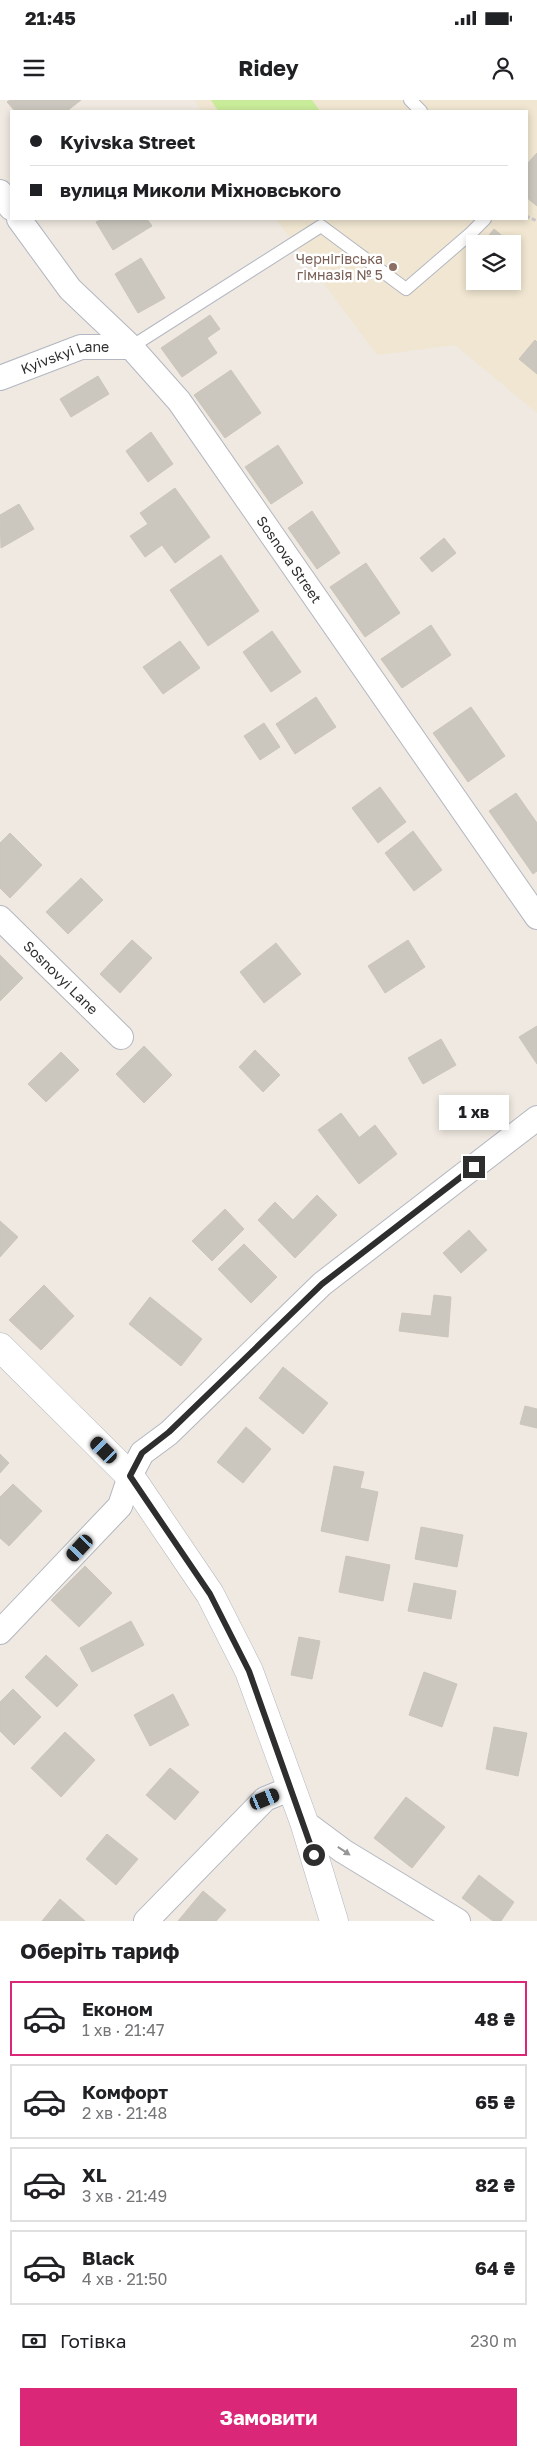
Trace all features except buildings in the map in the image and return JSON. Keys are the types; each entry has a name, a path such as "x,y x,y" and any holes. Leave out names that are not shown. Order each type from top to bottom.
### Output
{"main road":[{"path":"0,1348 130,1476 210,1594 249,1671 304,1822 334,1921"}],"street":[{"path":"0,192 10,207"},
{"name":"Sosnova Street","path":"20,220 70,289 131,347 179,401 537,917"},
{"name":"Kyivskyi Lane","path":"0,378 81,348 131,347"},
{"name":"Sosnovyi Lane","path":"0,918 122,1037"},
{"path":"0,1632 120,1506 130,1476 142,1453 169,1432 322,1284 537,1118"},
{"path":"146,1921 265,1799 292,1788"},
{"path":"304,1822 343,1851 458,1921"}],"lane":[{"path":"410,100 420,110"},
{"path":"131,347 321,226 406,289 484,220"}],"shaded area":[{"name":"Чернігівська гімназія № 5","path":"194,100 537,100 537,413 455,345 377,355 277,220 528,220 528,110 201,110"}],"green space":[{"path":"211,100 312,100 319,110 217,110"}],"place":[{"name":"Чернігівська гімназія № 5","path":"393,267"}],"route":[{"path":"314,1855 304,1822 249,1671 210,1594 130,1476 142,1453 169,1432 322,1284 474,1167"}]}
